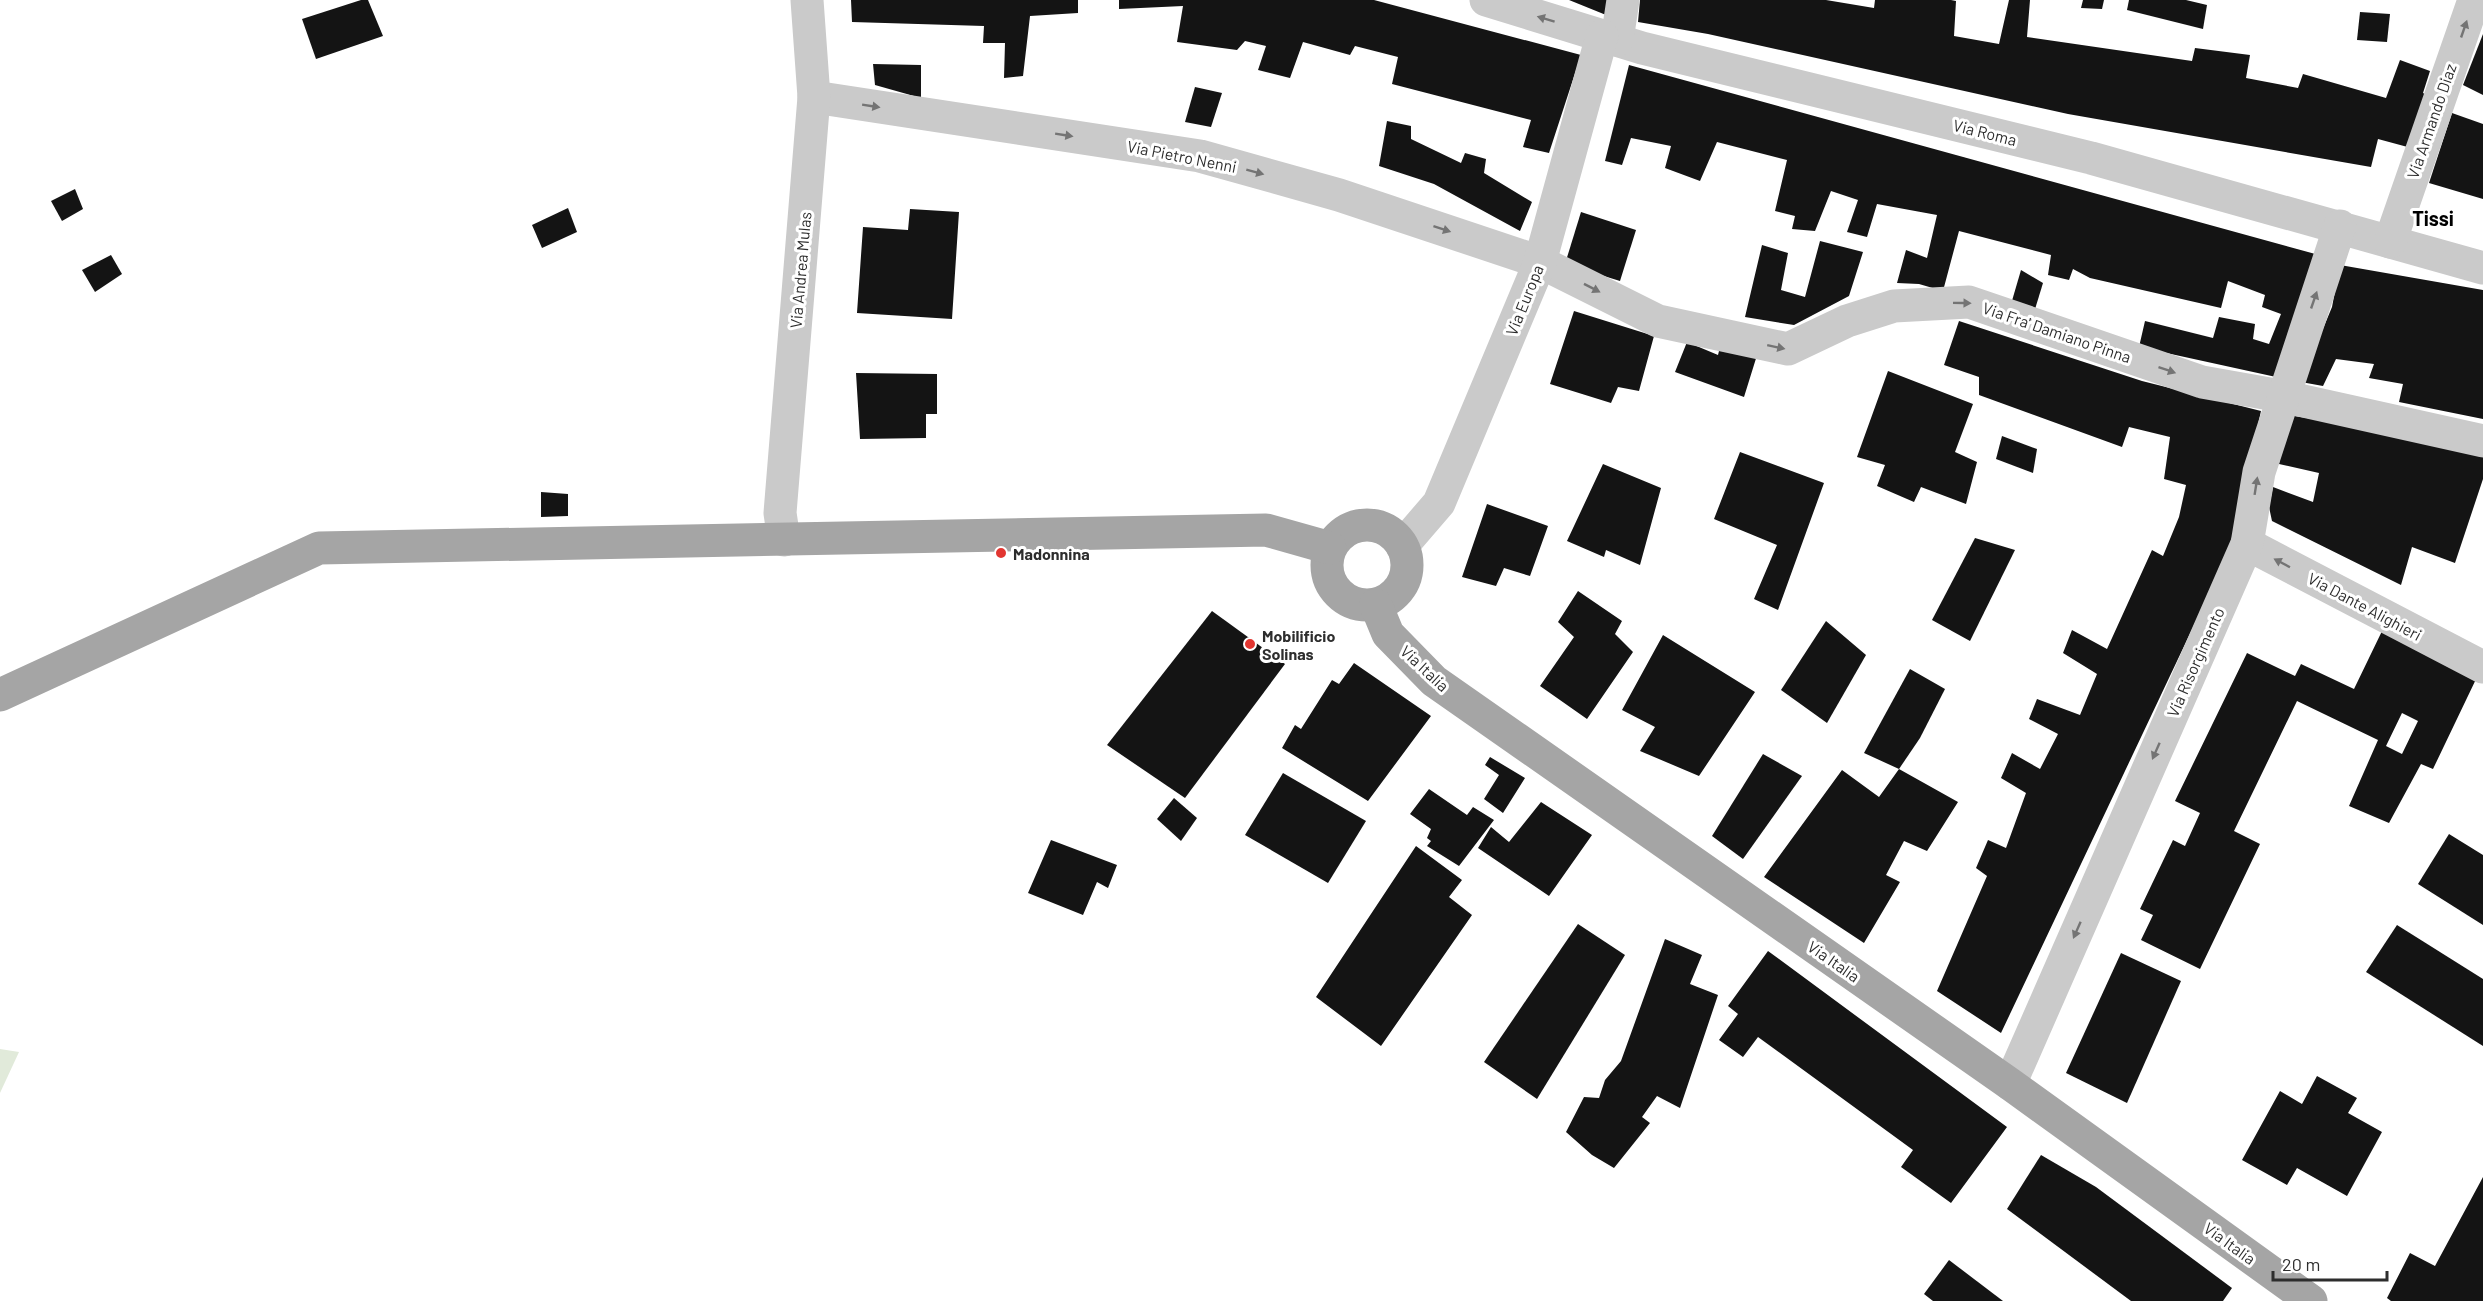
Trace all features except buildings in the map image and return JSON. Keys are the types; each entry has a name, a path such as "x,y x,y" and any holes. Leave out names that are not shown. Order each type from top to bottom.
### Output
{"main road":[{"path":"1372,525 1384,529 1402,546 1407,570 1404,582 1397,592 1376,605 1350,603 1339,596 1327,573 1330,548 1347,530 1372,525"},
{"path":"0,695 319,548 1266,530 1330,548"},
{"name":"Via Italia","path":"1376,605 1388,634 1434,681 2010,1084 2292,1295"}],"street":[{"name":"Via Andrea Mulas","path":"784,540 780,513 814,97 807,0"},
{"name":"Via Roma","path":"1486,0 1610,38 2091,158 2340,226 2390,243 2483,268"},
{"name":"Via Europa","path":"1402,546 1439,503 1540,262 1623,0"},
{"name":"Via Armando Diaz","path":"2390,243 2474,0"},
{"name":"Via Pietro Nenni","path":"814,97 1200,156 1339,195 1540,262"},
{"name":"Via Risorgimento","path":"2010,1084 2247,544 2259,472 2282,396 2340,226"},
{"name":"Via Fra' Damiano Pinna","path":"1540,262 1658,321 1788,349 1847,321 1894,306 1969,302 2202,382 2282,396 2483,441"},
{"name":"Via Dante Alighieri","path":"2247,544 2483,667"}],"green space":[{"path":"0,1049 19,1052 0,1093"}],"place":[{"name":"Madonnina","path":"1001,553"},
{"name":"Mobilificio Solinas","path":"1250,644"}],"district":[{"name":"Tissi","path":"2433,218"}]}
